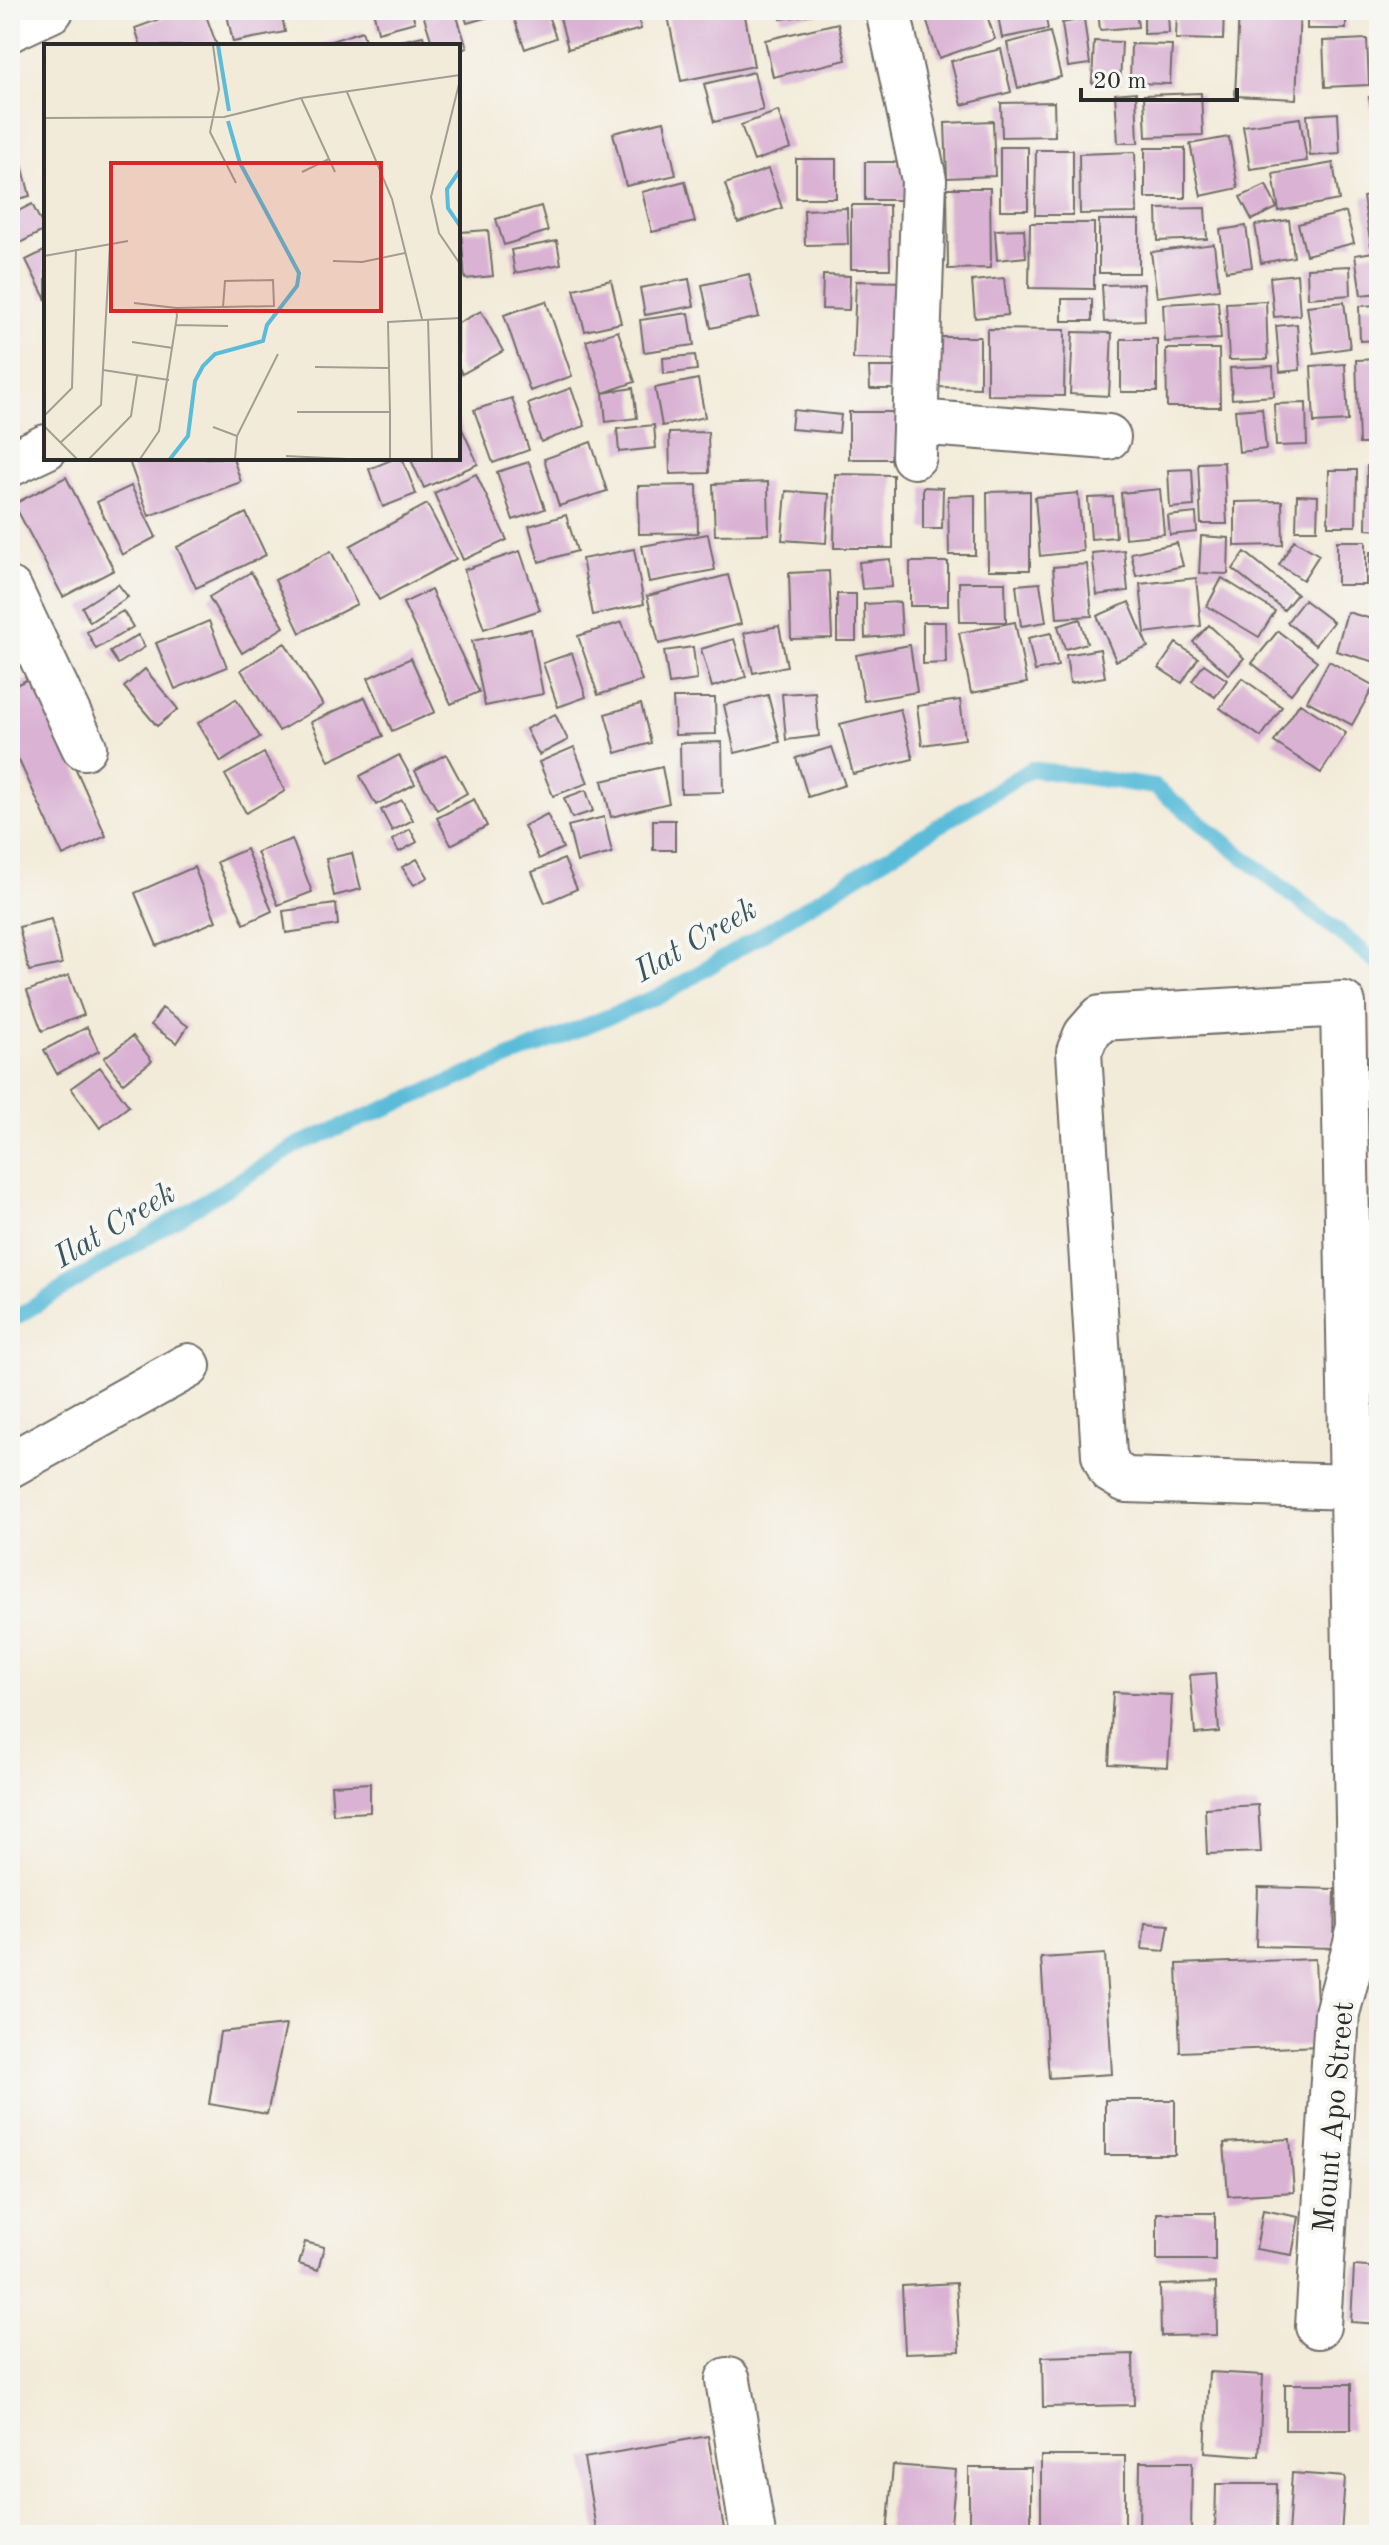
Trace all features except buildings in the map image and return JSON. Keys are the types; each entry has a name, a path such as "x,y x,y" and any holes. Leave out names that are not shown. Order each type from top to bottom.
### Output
{"street":[{"path":"10,29 51,10"},
{"path":"888,10 924,180 915,439 1108,437"},
{"path":"10,464 44,448"},
{"path":"10,590 84,747"},
{"name":"Mount Apo Street","path":"1318,2326 1337,2013 1370,1927 1352,1487 1343,1004 1101,1018 1086,1035 1079,1052 1104,1455 1111,1471 1126,1480 1352,1487"},
{"path":"10,1465 188,1366"},
{"path":"728,2380 753,2535"}],"waterway":[{"name":"Ilat Creek","path":"10,1321 297,1145 668,992 1031,769 1155,787 1379,964"}]}
